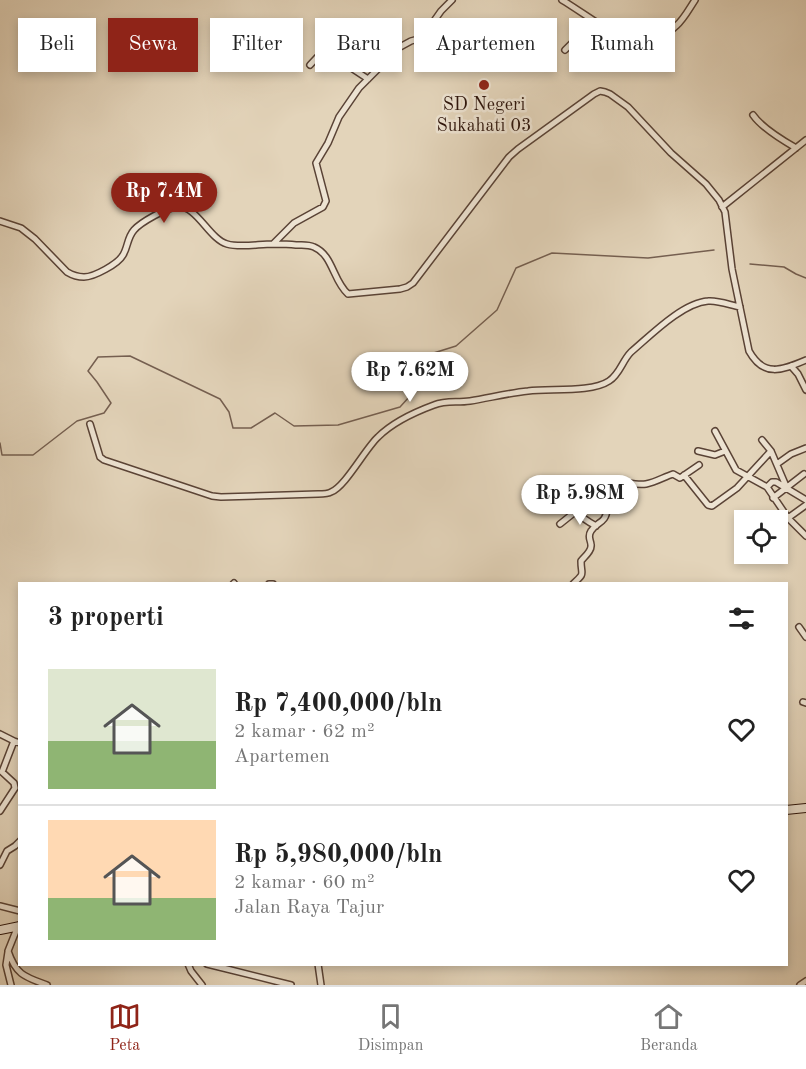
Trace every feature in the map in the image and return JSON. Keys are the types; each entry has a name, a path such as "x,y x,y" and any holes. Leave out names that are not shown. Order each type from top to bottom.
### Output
{"main road":[{"path":"788,810 806,808"},
{"path":"0,930 18,926"}],"street":[{"path":"273,244 294,223 323,207 326,201 316,163 339,117 354,94 400,47 422,38 441,11 452,0"},
{"path":"562,0 589,18"},
{"path":"675,27 695,0"},
{"path":"565,50 569,46"},
{"path":"310,65 324,50 368,78"},
{"path":"0,221 21,228 67,272 84,278 99,273 120,260 130,235 136,227 167,209 180,206 186,207 219,240 228,245 311,245 317,248 327,257 341,286 348,294 408,287 509,157 536,135 600,91 610,94 628,107 671,153 706,184 719,200 724,212 732,269 749,351 755,360 762,367 769,369 791,366 806,360"},
{"path":"753,115 769,131 796,148"},
{"path":"722,207 806,140"},
{"path":"90,424 100,457 105,460 213,496 332,492 341,486 362,455 378,437 392,425 432,405 445,401 470,401 527,391 598,386 617,375 625,358 631,352 682,311 709,300 740,307"},
{"path":"791,366 806,390"},
{"path":"715,431 736,470 767,487 782,510"},
{"path":"762,440 771,451 787,488"},
{"path":"777,464 791,454 806,448"},
{"path":"698,451 715,455 725,450"},
{"path":"684,475 711,506 749,477 771,451"},
{"path":"575,582 582,576 581,561 592,546 589,535 606,519 608,512 598,491 600,485 610,481 644,484 673,474 679,478 699,465"},
{"path":"773,498 804,474"},
{"path":"767,487 772,482 776,482 806,500"},
{"path":"560,486 575,512 582,519 596,526"},
{"path":"806,505 788,518 806,536"},
{"path":"560,524 575,512"},
{"path":"799,627 806,638"},
{"path":"0,734 17,742 2,772 14,783 15,788 0,811"},
{"path":"0,865 2,852 18,843"},
{"path":"0,906 18,910"},
{"path":"11,985 6,965 8,951 18,928"},
{"path":"8,951 14,965 25,977 47,985"},
{"path":"189,966 202,985"},
{"path":"215,966 291,985"},
{"path":"318,966 321,985"},
{"path":"800,985 806,981"}],"waterway":[{"path":"0,443 2,455 33,455 77,421 104,413 111,403 88,371 98,357 130,356 220,399 229,412 233,428 251,428 275,413 294,426 338,425 400,407 410,396 408,361 456,346 497,310 516,268 552,253 648,258 714,250"},
{"path":"750,264 784,267 806,278"}],"place":[{"name":"SD Negeri Sukahati 03","path":"484,85"}]}
